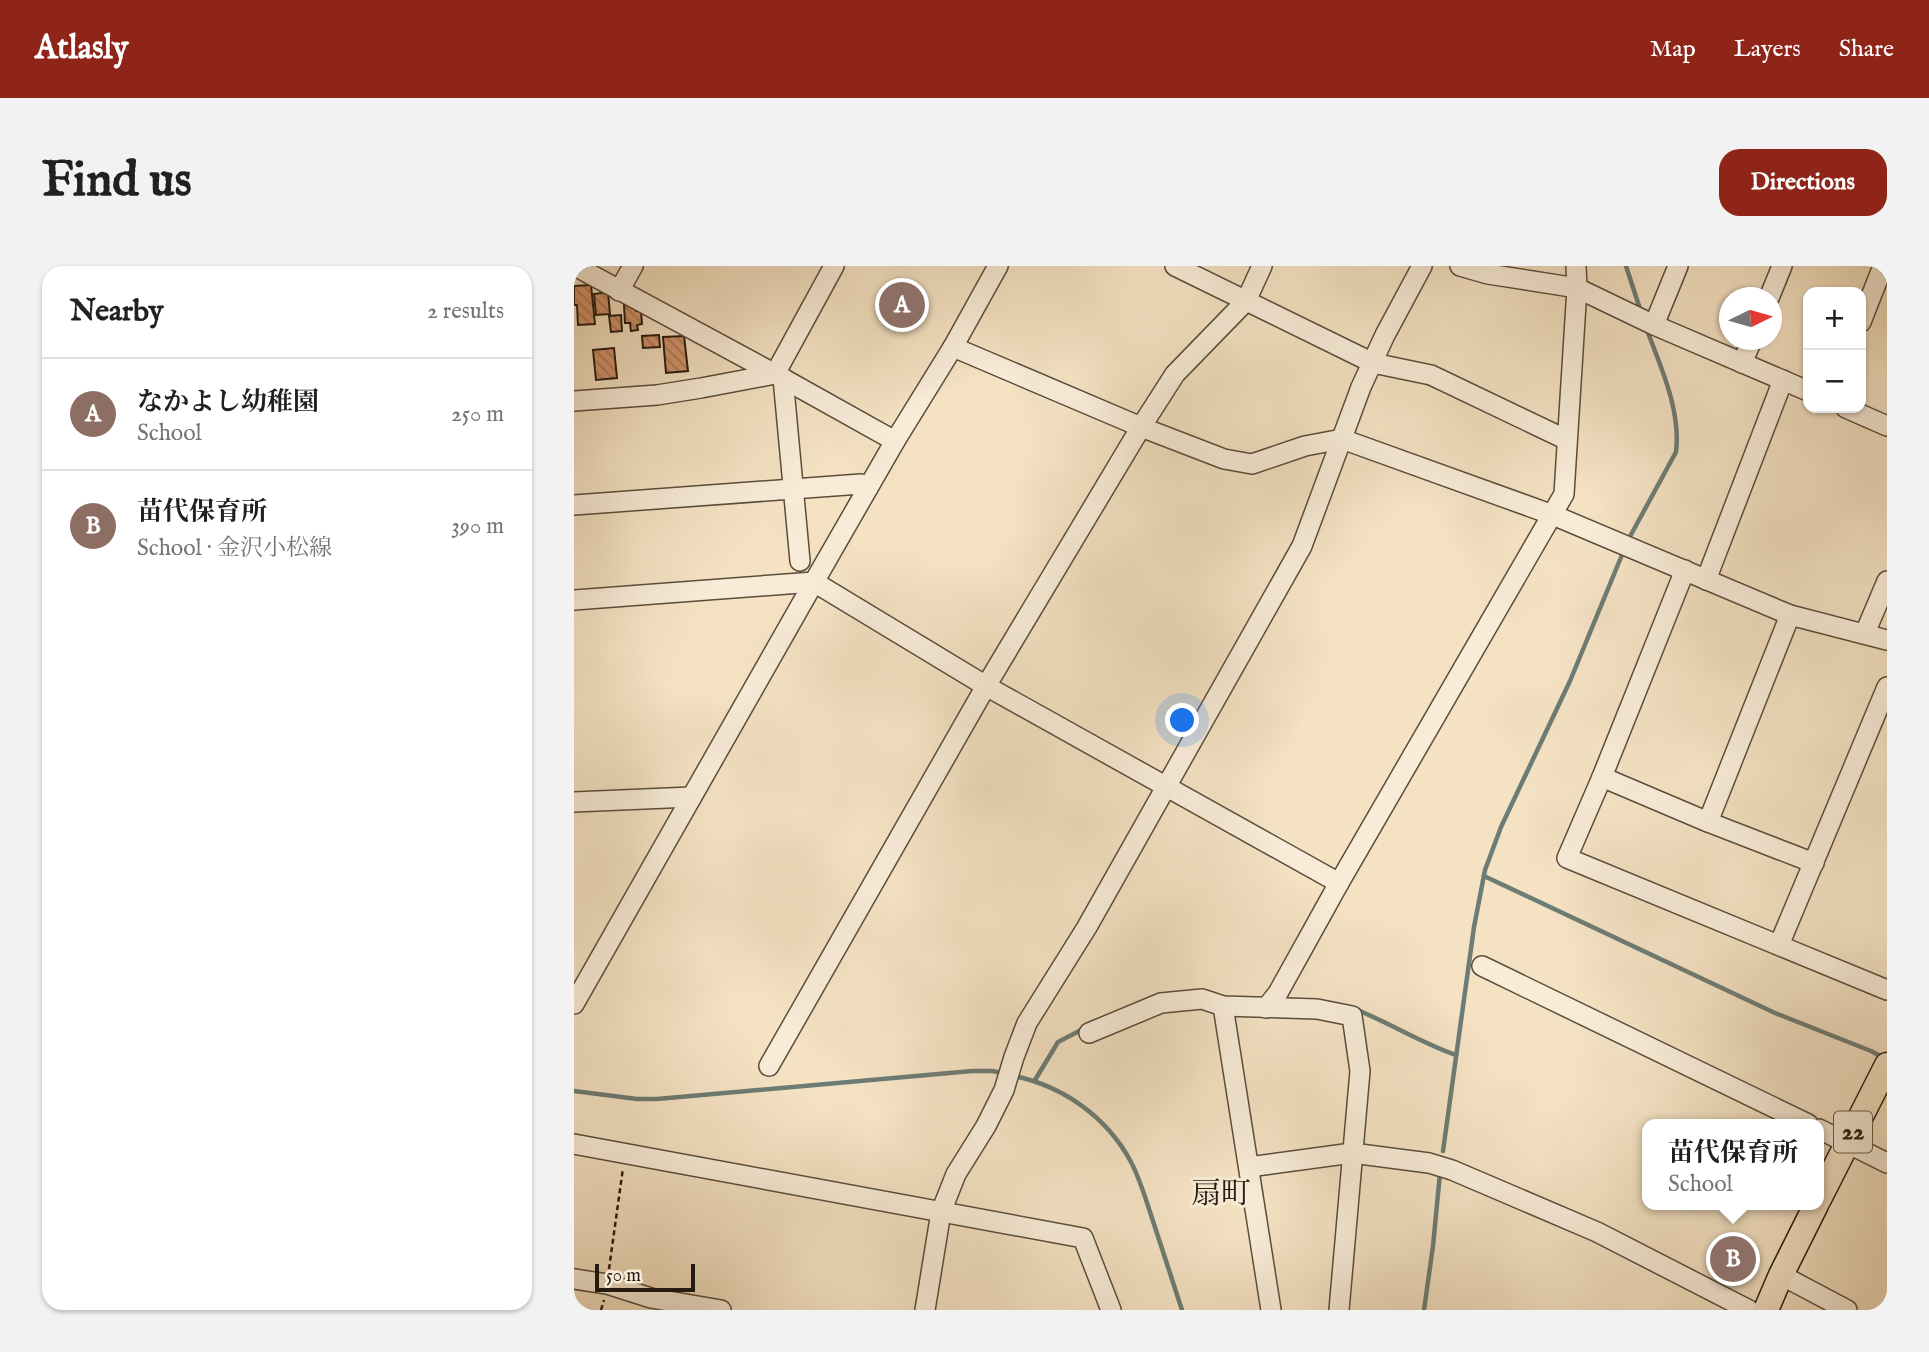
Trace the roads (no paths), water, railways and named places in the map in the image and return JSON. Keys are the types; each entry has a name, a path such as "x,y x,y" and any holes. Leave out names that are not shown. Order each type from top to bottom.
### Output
{"main road":[{"name":"22","path":"1824,1189 1887,1065"},
{"path":"1766,1310 1814,1210"}],"street":[{"path":"575,266 895,441"},
{"path":"620,291 634,266"},
{"path":"800,561 779,376 834,266"},
{"path":"1175,266 1373,363 1432,375 1567,440"},
{"path":"769,1066 986,686 1141,427 1175,374 1246,301 1262,266"},
{"path":"925,1310 940,1212 956,1174 986,1126 1004,1090 1027,1023 1087,928 1302,546 1361,387 1422,266"},
{"path":"1460,266 1488,274 1577,288 1654,325 1803,389"},
{"path":"1266,1008 1278,993 1564,494 1577,288 1576,266"},
{"path":"1654,325 1678,266"},
{"path":"1773,287 1782,266"},
{"path":"1866,308 1883,266"},
{"path":"574,1004 895,441 953,347 995,267"},
{"path":"953,347 1141,427 1224,459 1252,464 1305,446 1342,439 1553,515 1790,615 1887,640"},
{"path":"1742,363 1748,350"},
{"path":"574,401 657,395 779,376"},
{"path":"1706,580 1783,380"},
{"path":"1857,413 1887,426"},
{"path":"574,505 861,484 868,488"},
{"path":"1685,570 1567,858 1887,990"},
{"path":"1865,633 1887,581"},
{"path":"574,600 814,582 986,686 1339,883"},
{"path":"1708,822 1790,615"},
{"path":"1779,946 1887,687"},
{"path":"1602,777 1814,863"},
{"path":"574,802 691,797"},
{"path":"1482,966 1798,1119"},
{"path":"1089,1033 1161,1003 1202,999 1223,1006 1317,1009 1352,1016 1360,1071 1339,1310"},
{"path":"1223,1006 1271,1310"},
{"path":"1824,1132 1887,1163"},
{"path":"574,1144 1083,1238 1111,1310"},
{"path":"1249,1167 1353,1153 1429,1163 1452,1170 1597,1232 1749,1310"},
{"path":"1781,1275 1847,1310"},
{"path":"574,1279 607,1284 651,1298 721,1310"}],"waterway":[{"path":"1626,266 1641,312"},
{"path":"1627,542 1676,452 1673,405 1647,330"},
{"path":"1443,1151 1474,927 1485,870 1501,827 1570,681 1624,550"},
{"path":"1484,876 1775,1013 1884,1058"},
{"path":"1355,1009 1456,1055"},
{"path":"1035,1080 1058,1042 1083,1029"},
{"path":"574,1091 657,1099 972,1071 1005,1074"},
{"path":"1014,1076 1050,1087 1082,1106 1121,1146 1140,1182 1182,1310"},
{"path":"1424,1310 1440,1173"}],"place":[{"name":"なかよし幼稚園","path":"902,305"},
{"name":"苗代保育所","path":"1733,1259"}],"district":[{"name":"扇町","path":"1221,1195"}]}
